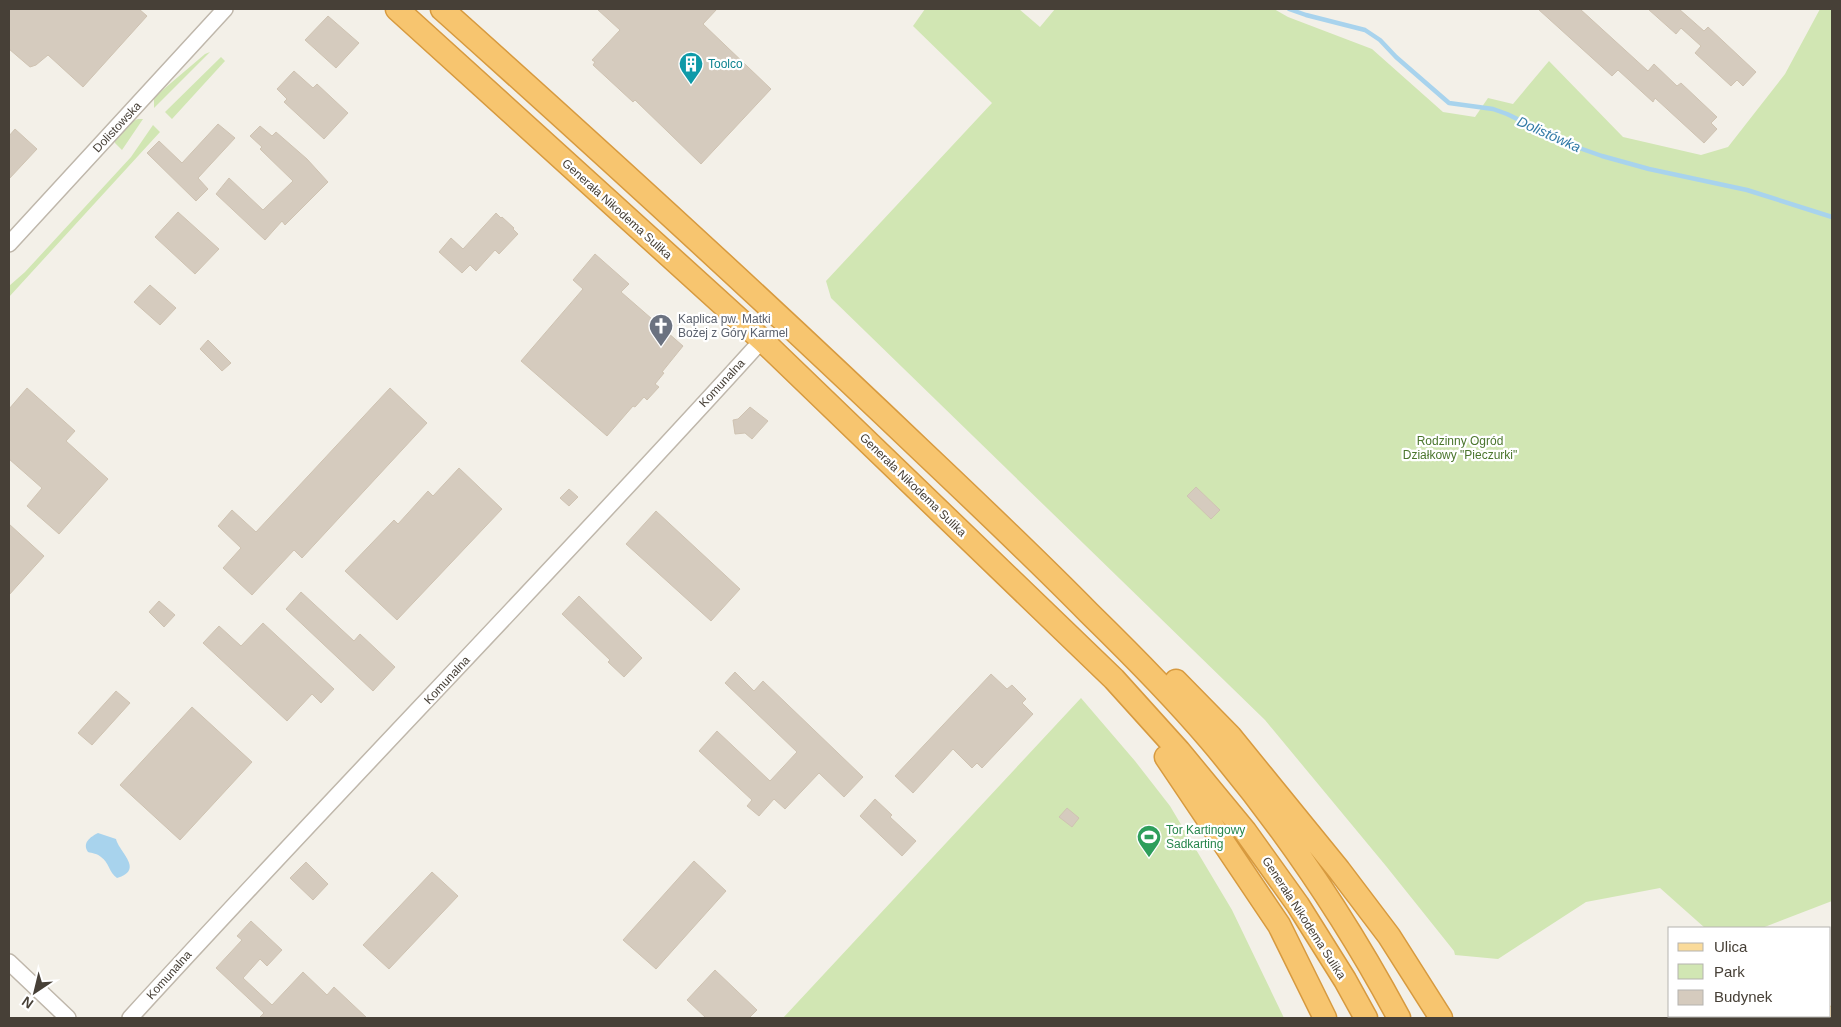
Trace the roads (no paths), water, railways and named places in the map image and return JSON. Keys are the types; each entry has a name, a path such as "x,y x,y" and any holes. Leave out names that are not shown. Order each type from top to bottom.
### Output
{"highway":[{"name":"Generała Nikodema Sulika","path":"396,9 762,340 1114,679 1179,751 1245,831 1298,905 1345,980 1366,1018"},
{"path":"442,9 781,316 1036,559 1126,649 1209,738 1265,808 1318,882 1374,971 1399,1018"},
{"path":"1036,559 1117,622 1230,736 1339,870 1383,929 1441,1018"},
{"path":"1061,626 1104,686 1162,752 1185,782 1279,925 1325,1018"}],"street":[{"name":"Dolistowska","path":"9,244 225,9"},
{"name":"Komunalna","path":"130,1018 259,877 409,721 762,340"},
{"path":"9,962 68,1018"}],"water":[{"path":"98,833 116,839 130,866 125,875 117,878 104,859 88,852 86,849 86,843"}],"waterway":[{"name":"Dolistówka","path":"1289,9 1365,30 1380,40 1396,57 1449,103 1493,109 1568,144 1602,156 1649,169 1747,190 1832,217"}],"place":[{"name":"Toolco","path":"691,85"},
{"name":"Kaplica pw. Matki Bożej z Góry Karmel","path":"661,347"},
{"name":"Tor Kartingowy Sadkarting","path":"1149,858"}],"park label":[{"name":"Rodzinny Ogród Działkowy \"Pieczurki\"","path":"1460,448"}]}
